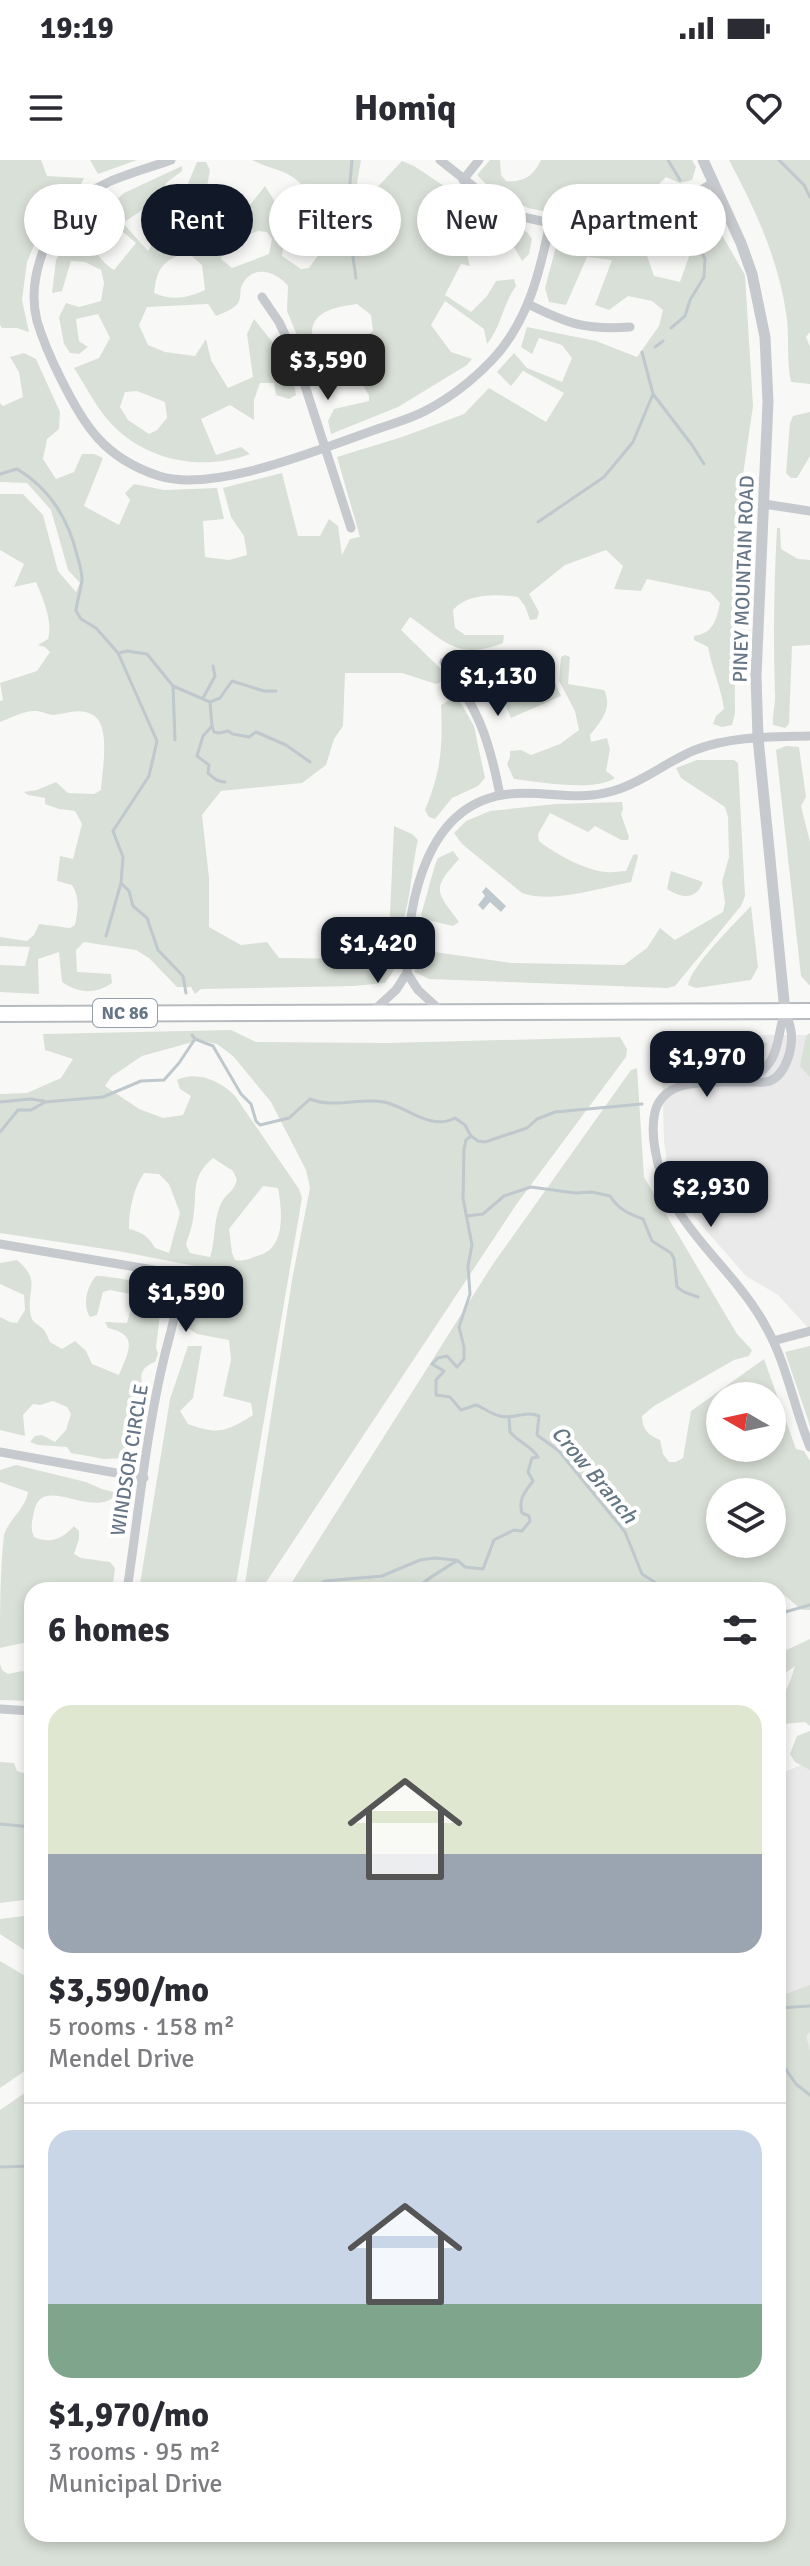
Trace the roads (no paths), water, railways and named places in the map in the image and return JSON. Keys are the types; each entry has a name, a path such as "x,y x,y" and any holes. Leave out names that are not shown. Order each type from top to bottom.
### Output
{"main road":[{"name":"NC 86","path":"0,1014 810,1011"}],"street":[{"path":"171,160 99,185 73,205 51,234 38,264 35,291 36,319 49,356 77,411 95,437 116,455 144,470 177,480 213,479 325,447 423,413 456,393 493,360 513,333 528,304 544,256"},
{"path":"440,160 493,202 523,217 542,221"},
{"path":"463,180 479,160"},
{"name":"PINEY MOUNTAIN ROAD","path":"703,160 748,263 765,337 768,402 757,646 758,738 785,1011"},
{"path":"262,297 288,338 351,528"},
{"path":"528,304 565,322 584,327 630,327"},
{"path":"764,504 810,511"},
{"path":"444,662 462,686 484,728 500,795"},
{"path":"371,1012 396,990 407,973 409,939 421,873 438,836 462,814 500,795 569,797 609,792 638,781 695,750 720,743 810,736"},
{"path":"407,973 418,990 442,1012"},
{"path":"785,1011 793,1030 787,1061 772,1080 702,1083 673,1088 659,1103 653,1132 661,1180 677,1213 740,1286 773,1341 810,1447"},
{"name":"WINDSOR CIRCLE","path":"0,1244 176,1276 178,1291 161,1370 128,1582"},
{"path":"773,1341 810,1331"},
{"path":"0,1452 144,1478"},
{"path":"0,1709 24,1710"}],"waterway":[{"path":"352,160 350,236 356,278"},
{"path":"668,160 680,180"},
{"path":"779,160 804,185 810,197"},
{"path":"671,328 685,316 690,300 704,277 704,256"},
{"path":"655,347 663,341"},
{"path":"642,352 653,394 704,464"},
{"path":"538,522 604,477 633,442 653,394"},
{"name":"Crow Branch","path":"0,474 17,469 39,485 56,505 73,541 82,573 76,611 118,653 157,741 149,776 113,831 123,857 121,883 129,891 133,906 147,918 158,950 183,976 186,993"},
{"path":"119,653 147,654 173,686 175,740"},
{"path":"203,698 215,676 213,666"},
{"path":"173,686 210,702 220,698 232,681 264,691 276,691"},
{"path":"210,702 212,726 203,736 197,756 209,765 208,773 225,782"},
{"path":"212,726 214,732 219,733 228,731 249,737 256,732 286,745 310,762"},
{"path":"106,936 121,883"},
{"name":"Crow Branch","path":"192,1035 213,1046 241,1094 251,1104 260,1125 289,1118 310,1099 328,1103 384,1102 428,1120 437,1122 455,1118 465,1125 471,1136 466,1140 464,1149 463,1198 472,1245 468,1266 470,1294 459,1327 464,1359 457,1367 447,1356 438,1358 432,1364 444,1371 436,1380 436,1395 450,1397 461,1410 476,1405 505,1417 539,1416 537,1435 559,1451 625,1532 642,1574 654,1582"},
{"path":"0,1132 18,1110 31,1110 45,1102 103,1097 141,1081 164,1080 195,1039"},
{"path":"0,1102 44,1101"},
{"path":"471,1136 485,1142 527,1128 537,1119 555,1112 642,1104"},
{"path":"467,1216 483,1214 504,1196 531,1187 610,1196 624,1210 643,1219 652,1241 671,1253 677,1287 698,1297"},
{"path":"424,1582 457,1560 465,1567 483,1569 494,1540 514,1530 522,1531 530,1521 529,1516 522,1513 521,1504 533,1481 528,1472 532,1458 538,1457 510,1432 509,1417"},
{"path":"323,1582 382,1576 420,1560 455,1560"},
{"path":"786,1612 810,1605"},
{"path":"0,1824 24,1826"},
{"path":"786,2008 810,2006"},
{"path":"786,2070 796,2084 810,2095"},
{"name":"Crow Branch","path":"0,2167 24,2166"}]}
